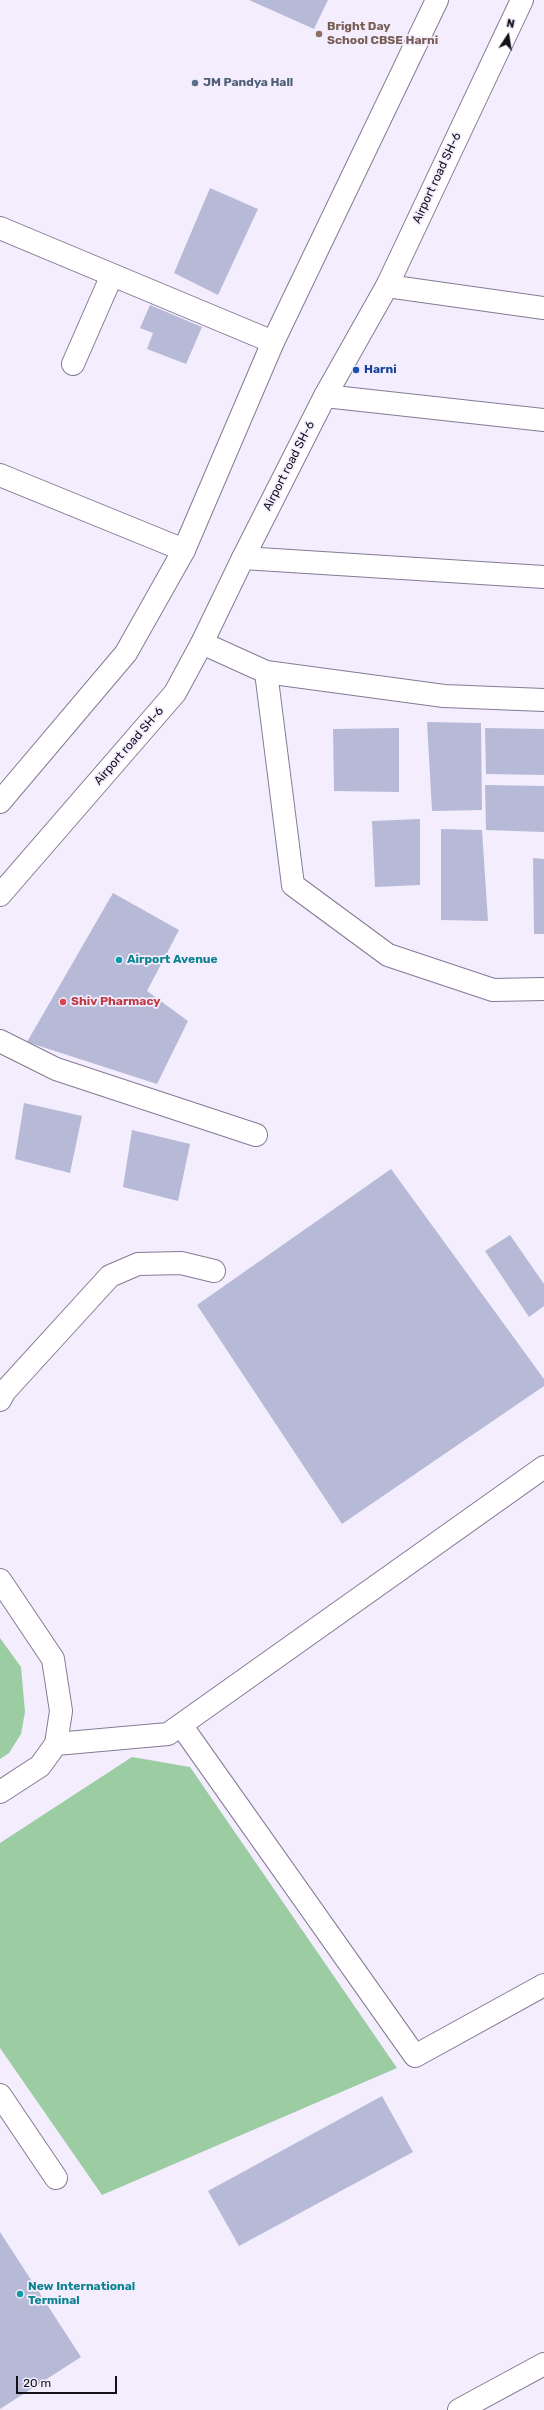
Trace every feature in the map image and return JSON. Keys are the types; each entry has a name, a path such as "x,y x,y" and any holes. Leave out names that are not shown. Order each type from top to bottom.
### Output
{"street":[{"path":"0,802 126,653 184,550 273,342 437,0"},
{"name":"Airport road SH-6","path":"0,895 175,693 202,643 243,558 326,396 387,286 522,0"},
{"path":"0,228 273,342"},
{"path":"73,364 112,275"},
{"path":"387,286 544,308"},
{"path":"326,396 544,420"},
{"path":"0,475 184,550"},
{"path":"243,558 544,577"},
{"path":"202,643 266,672 444,696 544,700"},
{"path":"266,672 293,886 388,955 493,990 544,989"},
{"path":"0,1041 56,1069 256,1135"},
{"path":"0,1400 5,1391 110,1276 138,1264 181,1263 214,1271"},
{"path":"56,1744 168,1734 544,1466"},
{"path":"0,1580 53,1659 61,1711 56,1744 40,1766 0,1792"},
{"path":"181,1725 416,2056 544,1985"},
{"path":"0,2095 56,2178"},
{"path":"459,2410 544,2364"}],"green space":[{"path":"0,1638 21,1667 25,1712 21,1734 9,1753 0,1759"},
{"path":"132,1757 190,1767 397,2068 102,2195 0,2048 0,1843"}],"building":[{"path":"249,0 328,0 314,29"},
{"path":"210,188 258,209 218,295 174,273"},
{"path":"150,305 202,327 186,364 147,349 153,333 140,328"},
{"path":"427,722 481,723 482,810 432,811"},
{"path":"399,728 399,792 334,791 333,729"},
{"path":"485,728 544,729 544,775 486,774"},
{"path":"485,785 544,786 544,832 486,830"},
{"path":"420,819 420,885 375,887 372,821"},
{"path":"441,829 482,830 488,921 441,920"},
{"path":"533,858 544,859 544,934 534,934"},
{"name":"Airport Avenue","path":"113,893 179,930 147,991 188,1021 157,1084 27,1042"},
{"path":"24,1103 82,1116 70,1173 15,1159"},
{"path":"132,1130 190,1144 178,1201 123,1187"},
{"path":"391,1169 544,1379 544,1386 342,1524 197,1305"},
{"path":"510,1235 544,1284 544,1306 529,1317 485,1251"},
{"path":"382,2096 413,2152 239,2246 208,2191"},
{"name":"New International Terminal","path":"0,2232 81,2357 0,2409"}],"place":[{"name":"Bright Day School CBSE Harni","path":"319,34"},
{"name":"JM Pandya Hall","path":"195,83"},
{"name":"Harni","path":"356,370"},
{"name":"Airport Avenue","path":"119,960"},
{"name":"Shiv Pharmacy","path":"63,1002"},
{"name":"New International Terminal","path":"20,2294"}]}
